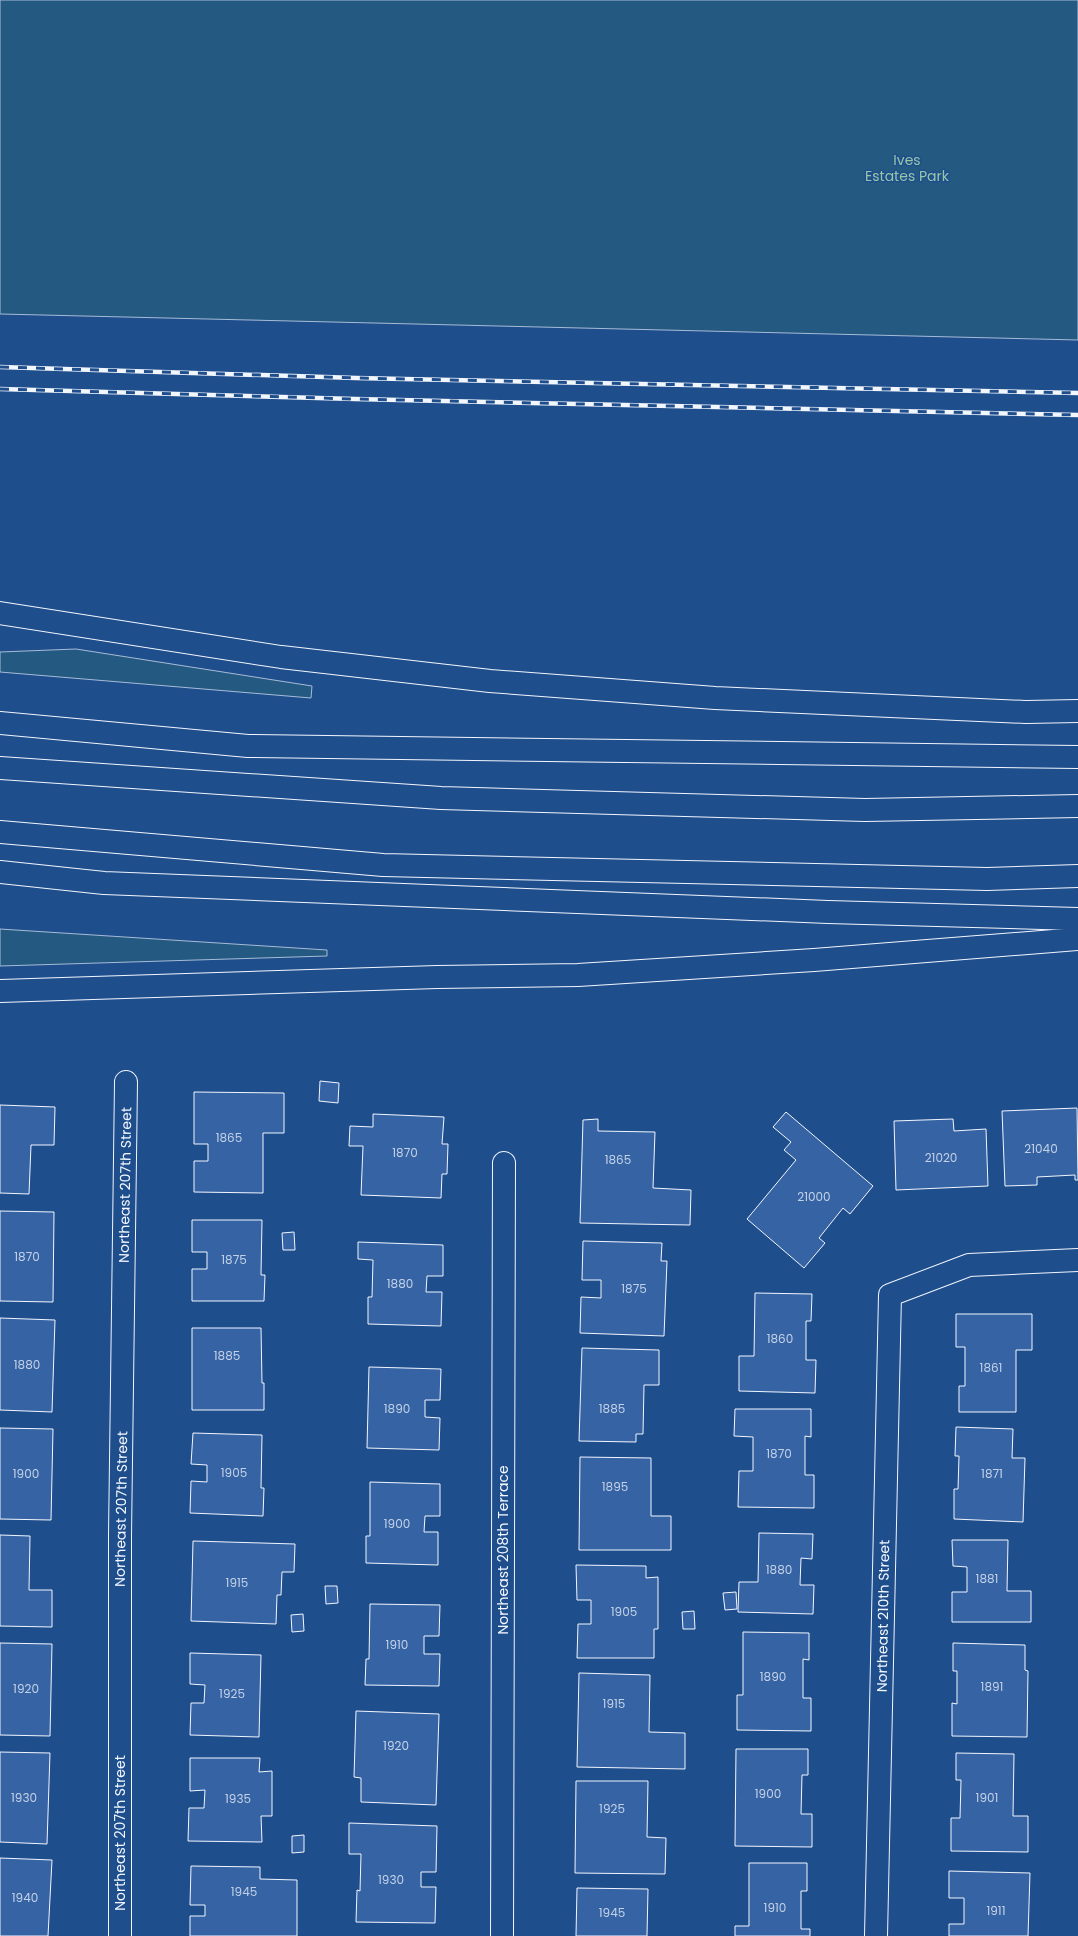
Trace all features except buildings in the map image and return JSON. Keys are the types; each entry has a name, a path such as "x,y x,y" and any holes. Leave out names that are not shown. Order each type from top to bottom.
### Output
{"main road":[{"path":"0,613 281,657 490,681 715,698 1026,712 1078,711"},
{"path":"0,723 248,746 1078,756"},
{"path":"0,768 441,798 865,810 1078,806"},
{"path":"0,832 383,864 979,878 1078,876"},
{"path":"0,872 120,884 828,912 1078,919"},
{"path":"0,991 578,975 814,960 1078,940"},
{"name":"Northeast 207th Street","path":"120,1936 120,1536 126,1082"},
{"name":"Northeast 208th Terrace","path":"502,1936 504,1163"},
{"name":"Northeast 210th Street","path":"876,1936 890,1295 969,1265 1078,1260"}],"green space":[{"name":"Ives Estates Park","path":"0,0 1078,0 1078,340 0,314"},
{"path":"76,649 312,686 311,698 0,672 0,652"},
{"path":"0,929 327,950 327,956 0,966"}],"railway":[{"path":"0,367 356,378 1078,393"},
{"path":"0,389 355,399 1078,415"}]}
